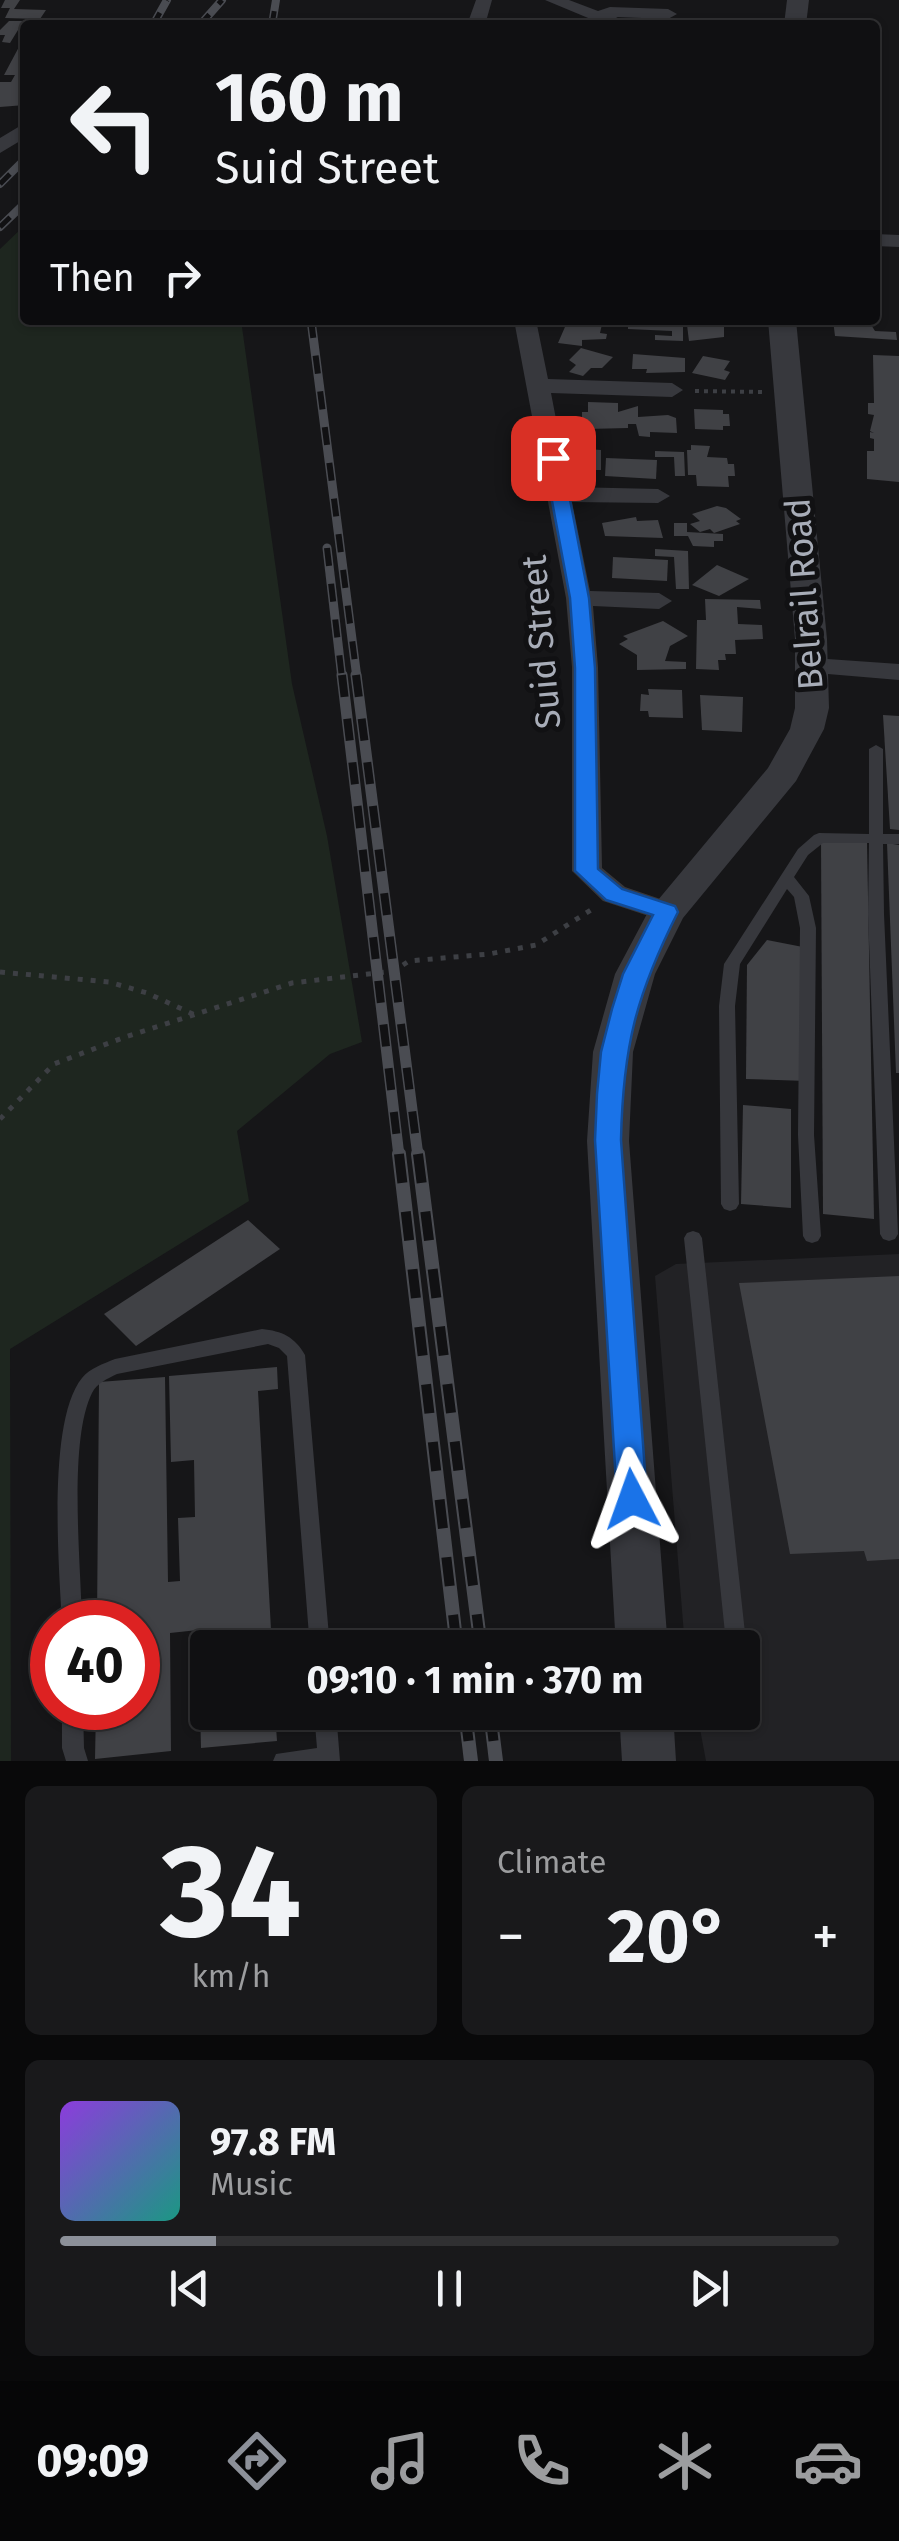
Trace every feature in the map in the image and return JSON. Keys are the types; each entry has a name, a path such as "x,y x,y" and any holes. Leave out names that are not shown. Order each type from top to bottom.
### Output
{"street":[{"path":"553,0 607,20"},
{"path":"599,17 610,12 668,14"},
{"name":"Suid Street","path":"525,325 580,598 585,668 587,871 614,894 667,912"},
{"name":"Belrail Road","path":"641,1630 608,1140 613,1052 635,974 667,912 783,773 798,750 812,708 813,666 782,325"},
{"path":"539,386 672,390"},
{"path":"560,494 658,496"},
{"path":"580,598 659,601"},
{"path":"813,666 899,672"},
{"path":"647,1730 649,1761"}],"lane":[{"path":"876,748 876,914 889,1234"},
{"path":"730,1204 727,1006 732,964 803,852 819,838 899,838"},
{"path":"786,877 804,903 808,928 806,1136 812,1236"},
{"path":"693,1238 735,1630"},
{"path":"72,1600 72,1448 78,1402 84,1388 99,1373 114,1368 262,1336 276,1337 290,1345 296,1355 319,1630"},
{"path":"72,1730 72,1748 77,1761"},
{"path":"284,1761 329,1759 327,1730"}],"path":[{"path":"672,390 764,392"},
{"path":"0,1120 54,1064 292,983 394,971 409,961 489,954 536,945 601,904"},
{"path":"0,972 42,980 111,983 152,995 197,1016"}],"shaded area":[{"path":"20,230 20,325 242,325 292,684 327,836 362,1042 330,1054 237,1131 249,1201 10,1349 11,1761 0,1761 0,249"},
{"path":"899,1254 899,1761 706,1761 700,1730 760,1730 760,1630 684,1630 655,1276 676,1264"}],"building":[{"path":"5,0 20,0 14,9 46,10 40,19 5,18 10,8 1,8"},
{"path":"9,21 20,21 20,30 10,43 2,42 5,35 0,35"},
{"path":"20,45 20,105 0,107 0,82 11,82 15,75 4,75"},
{"path":"566,325 602,325 600,333 607,334 606,339 582,340 582,346 558,343"},
{"path":"628,325 683,325 683,341 655,340 655,335 672,336 672,331 628,329"},
{"path":"687,325 724,325 724,337 689,341"},
{"path":"834,325 871,325 875,331 896,332 897,340 835,336"},
{"path":"581,348 613,357 602,368 591,368 583,376 569,372 576,365 569,360"},
{"path":"633,354 685,358 685,372 646,373 647,369 632,369"},
{"path":"873,355 899,356 899,482 867,479 867,451 874,451 870,432 874,433 870,431 874,415 868,414 868,403 874,403"},
{"path":"703,356 730,361 724,370 730,372 725,380 692,373"},
{"path":"588,402 618,403 618,412 638,406 638,417 668,415 676,418 677,433 650,432 650,437 639,436 636,424 628,424 628,428 587,429 588,424 582,424 582,412 588,412"},
{"path":"694,409 723,410 723,414 729,414 730,426 723,426 723,430 695,429"},
{"path":"691,445 710,446 707,457 727,458 728,464 734,464 735,476 728,476 729,487 697,486 696,475 688,475 687,450 691,450"},
{"path":"588,449 601,450 601,470 587,470"},
{"path":"655,451 684,452 685,476 675,476 674,457 655,457"},
{"path":"606,458 657,460 656,479 605,476"},
{"path":"717,506 741,519 736,521 740,524 714,533 710,529 700,532 690,524 700,521 692,514"},
{"path":"636,517 637,521 658,520 663,538 605,536 602,523"},
{"path":"674,523 687,523 687,532 723,534 723,541 714,541 714,547 693,546 688,536 674,536"},
{"path":"655,549 688,551 689,589 676,589 674,557 655,556"},
{"path":"613,557 668,560 667,581 612,578"},
{"path":"717,565 749,579 719,596 692,585"},
{"path":"705,599 760,600 761,609 737,607 738,624 762,625 763,639 735,640 736,654 725,654 726,660 718,660 719,670 696,669 697,620 706,620"},
{"path":"663,621 688,636 670,646 665,661 686,662 686,669 637,670 637,655 619,644 628,639 623,636"},
{"path":"648,689 682,690 683,718 649,717 648,711 640,711 641,694 649,695"},
{"path":"700,695 743,697 742,732 702,730"},
{"path":"883,715 899,716 899,830 890,829"},
{"path":"821,840 867,843 874,1219 823,1214"},
{"path":"887,843 899,845 899,1073 896,1073"},
{"path":"767,940 808,948 807,1081 746,1079 747,965"},
{"path":"743,1105 791,1109 791,1208 741,1204"},
{"path":"248,1220 280,1249 136,1346 104,1314"},
{"path":"899,1276 899,1559 867,1561 864,1551 790,1554 739,1283"},
{"path":"277,1367 278,1389 258,1391 271,1630 170,1633 171,1751 95,1759 96,1730 160,1730 160,1600 97,1600 99,1382 165,1377 168,1582 180,1581 178,1518 195,1517 194,1460 171,1462 169,1376"},
{"path":"201,1730 276,1730 277,1741 201,1748"}],"railway":[{"path":"156,20 167,0"},
{"path":"204,20 222,0"},
{"path":"273,20 276,0"},
{"path":"0,184 20,164"},
{"path":"0,227 20,208"},
{"path":"312,325 357,678"},
{"path":"327,548 342,678"},
{"path":"342,675 399,1156"},
{"path":"356,675 418,1156"},
{"path":"399,1154 455,1630"},
{"path":"418,1154 479,1630"},
{"path":"467,1730 471,1761"},
{"path":"492,1730 496,1761"}],"route":[{"path":"553,458 580,598 585,668 587,871 614,894 667,912 635,974 613,1052 609,1094 608,1140 632,1499"}]}
